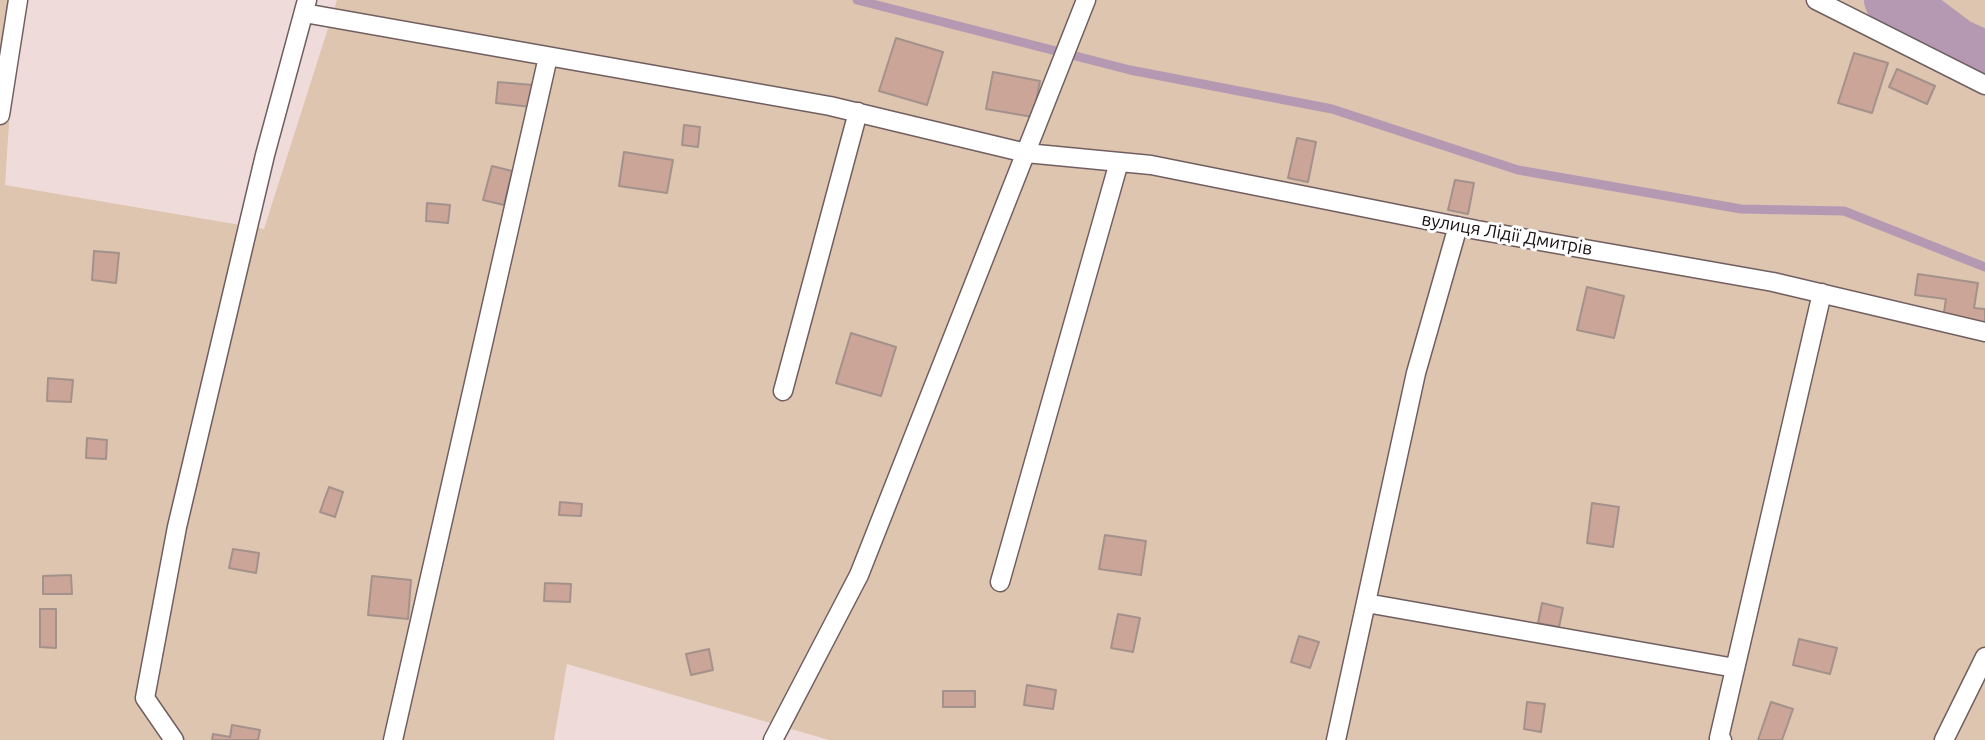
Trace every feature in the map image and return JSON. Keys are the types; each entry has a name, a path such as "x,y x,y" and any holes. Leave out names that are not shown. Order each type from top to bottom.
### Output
{"lane":[{"path":"0,114 18,0"},
{"path":"773,740 859,575 1086,0"},
{"path":"1816,0 1985,85"},
{"path":"174,740 145,698 177,527 265,155 305,6"},
{"name":"вулиця Лідії Дмитрів","path":"305,6 548,57 858,112 1026,153 1151,165 1458,226 1822,293 1985,332"},
{"path":"393,740 548,57"},
{"path":"783,391 858,112"},
{"path":"1000,582 1119,162"},
{"path":"1336,740 1416,373 1458,226"},
{"path":"1722,740 1719,738 1822,293"},
{"path":"1366,603 1735,668"},
{"path":"1944,740 1985,657"}],"shaded area":[{"path":"0,0 17,0 5,185 264,229 337,0 1985,0 1985,740 829,740 567,664 554,740 0,740"}],"building":[{"path":"896,38 943,52 927,105 879,91"},
{"path":"1854,53 1888,63 1872,113 1838,103"},
{"path":"1897,69 1935,86 1927,104 1889,87"},
{"path":"993,72 1040,81 1033,117 986,109"},
{"path":"498,82 533,85 531,107 496,103"},
{"path":"684,125 700,127 698,147 682,145"},
{"path":"1297,138 1316,142 1308,182 1288,178"},
{"path":"624,152 673,160 667,193 619,186"},
{"path":"492,166 512,171 504,205 483,200"},
{"path":"1455,180 1474,183 1468,214 1448,210"},
{"path":"427,203 450,205 448,223 426,221"},
{"path":"94,251 119,253 116,283 92,280"},
{"path":"1918,274 1978,283 1974,308 1985,309 1985,326 1943,319 1946,299 1915,295"},
{"path":"1587,287 1624,296 1614,338 1577,330"},
{"path":"851,333 896,347 881,396 836,383"},
{"path":"48,378 73,380 71,402 47,401"},
{"path":"87,438 107,440 106,459 86,458"},
{"path":"329,487 343,492 335,517 320,512"},
{"path":"560,502 582,504 581,516 559,515"},
{"path":"1592,503 1619,507 1613,547 1587,543"},
{"path":"1105,535 1146,541 1141,575 1099,569"},
{"path":"233,549 259,553 256,573 229,568"},
{"path":"71,575 72,594 43,594 43,576"},
{"path":"372,576 411,580 408,619 368,615"},
{"path":"545,583 571,584 570,602 544,601"},
{"path":"1542,603 1563,608 1559,627 1538,623"},
{"path":"40,609 56,609 56,648 40,647"},
{"path":"1118,614 1140,618 1133,652 1111,648"},
{"path":"1299,636 1319,642 1310,668 1291,662"},
{"path":"1799,639 1837,648 1830,674 1793,665"},
{"path":"709,649 713,670 691,675 686,654"},
{"path":"1027,685 1056,690 1053,709 1024,705"},
{"path":"943,691 975,691 975,707 943,707"},
{"path":"1527,702 1545,704 1541,732 1524,729"},
{"path":"1771,702 1793,709 1782,740 1758,740"},
{"path":"232,725 260,730 258,740 212,740 213,734 230,737"}],"waterway":[{"path":"857,0 1130,70 1332,109 1518,170 1741,209 1844,211 1985,267"},
{"path":"1890,0 1917,14 1957,44 1985,57"}]}
